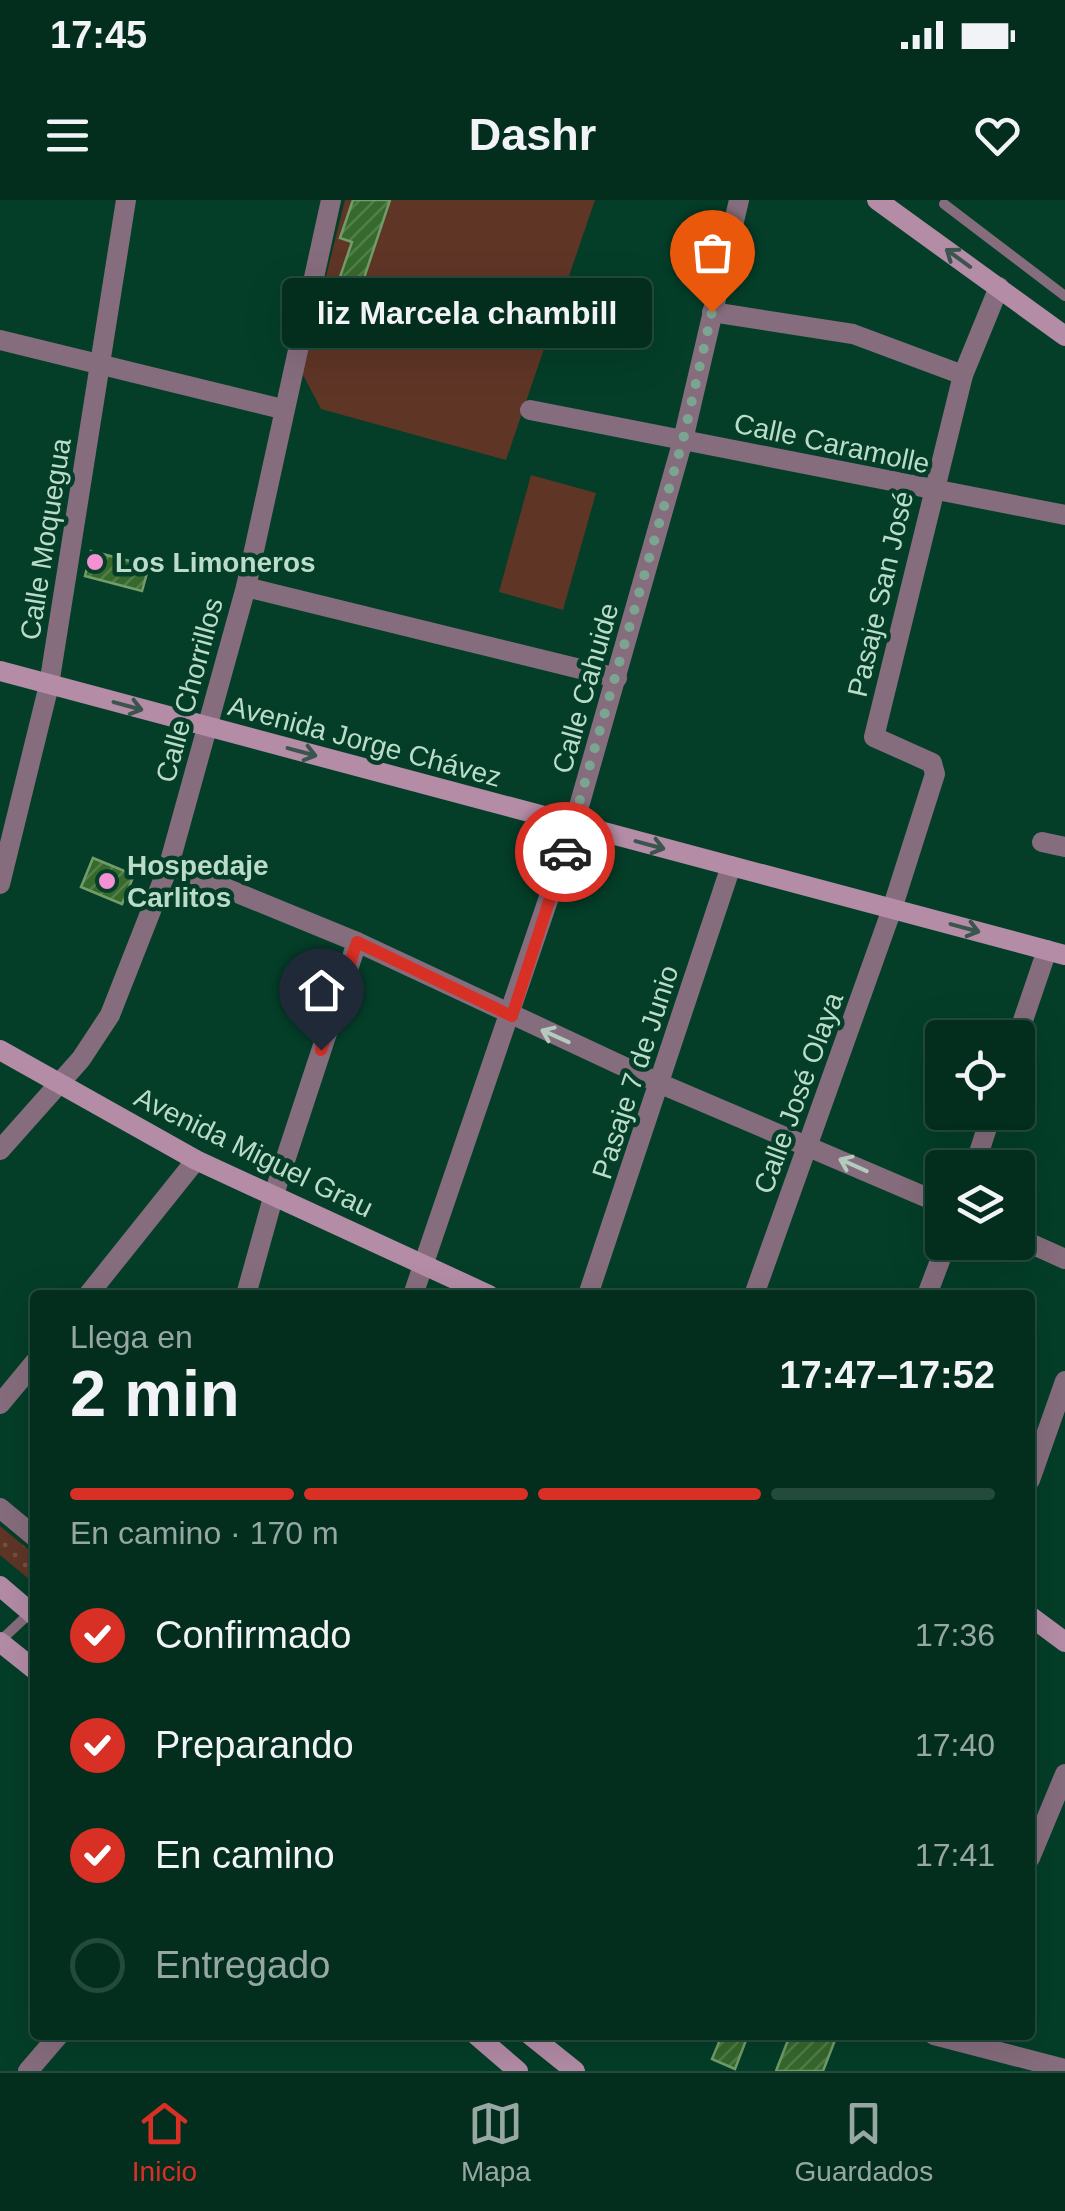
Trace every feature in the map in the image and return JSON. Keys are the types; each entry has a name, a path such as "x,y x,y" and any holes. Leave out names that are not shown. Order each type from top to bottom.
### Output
{"street":[{"name":"Calle Moquegua","path":"0,884 48,685 126,200"},
{"name":"Calle Chorrillos","path":"0,1150 81,1059 110,1015 168,865 246,587 282,409 331,200"},
{"name":"Calle Cahuide","path":"415,1290 512,1016 574,824 683,440 739,200"},
{"path":"878,200 1065,336"},
{"name":"Pasaje San José","path":"878,742 875,732 932,492 963,375 998,288"},
{"path":"712,312 854,334 963,375"},
{"path":"0,340 282,409"},
{"name":"Calle Caramolle","path":"530,410 1065,516"},
{"path":"246,587 617,678"},
{"name":"Avenida Jorge Chávez","path":"0,671 1056,952"},
{"name":"Calle José Olaya","path":"756,1290 892,909 935,774 932,763 924,758 878,742"},
{"path":"1042,842 1065,848"},
{"path":"168,865 357,942 662,1084 925,1197"},
{"name":"Pasaje 7 de Junio","path":"590,1290 732,866"},
{"path":"247,1290 274,1194 357,942"},
{"path":"1025,1020 1056,952"},
{"name":"Avenida Miguel Grau","path":"0,1050 196,1160 479,1290"},
{"path":"92,1290 196,1160"},
{"path":"1035,1246 1065,1259"},
{"path":"929,1290 940,1260"},
{"path":"0,1404 30,1370"},
{"path":"1035,1471 1057,1431 1065,1381"},
{"path":"0,1508 30,1533"},
{"path":"0,1586 30,1611"},
{"path":"1035,1620 1065,1642"},
{"path":"0,1641 30,1666"},
{"path":"1035,1846 1065,1774"},
{"path":"28,2071 55,2040"},
{"path":"482,2040 516,2070 531,2040"},
{"path":"537,2040 575,2071"},
{"path":"953,2040 1065,2069"}],"lane":[{"path":"944,204 1065,296"},
{"path":"0,1641 30,1616"}],"shaded area":[{"path":"345,200 595,200 506,460 321,409 302,373"},
{"path":"531,475 596,493 563,610 499,592"},
{"path":"0,1526 30,1551 30,1580 0,1555"}],"building":[{"path":"353,200 390,200 349,323 327,315 352,242 340,238"},
{"path":"91,551 149,566 142,591 85,576"},
{"path":"93,858 134,875 122,904 81,887"},
{"path":"720,2040 746,2040 735,2069 712,2059"},
{"path":"788,2040 835,2040 823,2071 776,2071"}],"way so far":[{"path":"565,852 683,440 712,312"}],"place":[{"name":"liz Marcela chambill","path":"712,312"},
{"name":"Los Limoneros","path":"95,562"},
{"name":"Hospedaje Carlitos","path":"107,881"}],"route":[{"path":"321,1050 357,942 512,1016 565,852"}]}
